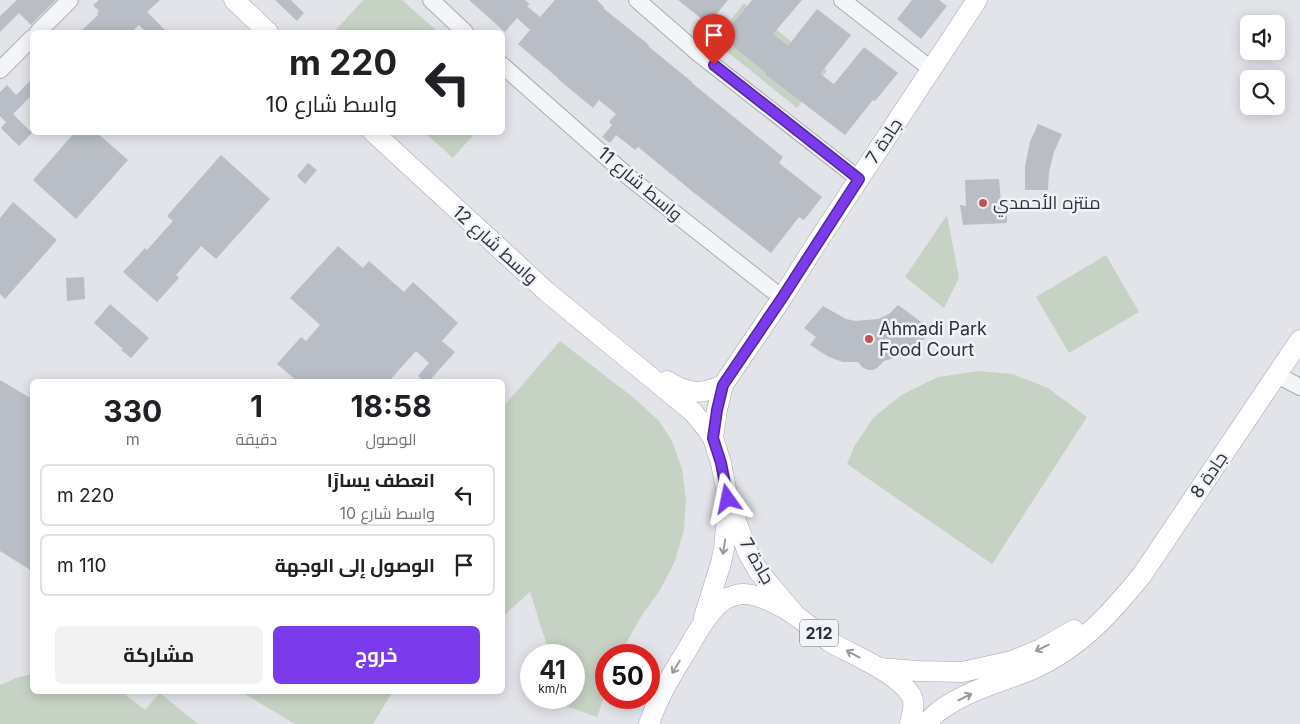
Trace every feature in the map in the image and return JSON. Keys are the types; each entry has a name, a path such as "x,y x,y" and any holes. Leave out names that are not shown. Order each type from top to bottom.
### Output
{"main road":[{"path":"234,0 266,30"},
{"name":"جادة 7","path":"797,616 760,572 748,552 728,499 721,463 713,438 723,385 977,0"},
{"name":"واسط شارع 12","path":"376,135 548,292 693,412 713,438"},
{"name":"جادة 8","path":"925,724 939,711 963,697 1034,669 1058,656 1092,631 1115,608 1142,575 1287,372 1300,340"},
{"name":"واسط شارع 12","path":"621,352 677,387 692,393 710,391 723,385"},
{"name":"جادة 7","path":"701,626 721,563 728,499"},
{"name":"212","path":"649,724 666,684 701,626 714,609 727,597 738,594 748,594 779,605 797,616 830,642 878,668 901,684 912,696 914,707 910,724"},
{"name":"جادة 8","path":"878,668 962,672 1012,661 1041,649 1115,608"}],"street":[{"path":"40,30 70,0"},
{"path":"431,0 464,30"},
{"path":"637,0 699,54 859,179"},
{"path":"842,0 931,69"},
{"path":"0,70 30,40"},
{"name":"واسط شارع 11","path":"505,68 630,178 782,298"},
{"path":"1287,372 1300,387"}],"green space":[{"path":"363,0 402,0 436,30 336,30"},
{"path":"744,3 827,71 797,108 714,41"},
{"path":"427,135 473,135 453,158"},
{"path":"947,215 959,278 944,308 905,277"},
{"path":"1106,255 1139,312 1069,353 1036,297"},
{"path":"560,341 634,398 659,421 672,441 682,469 686,499 684,530 675,561 660,590 640,618 626,644 595,644 595,709 600,709 597,717 574,709 585,709 585,644 547,644 530,592 505,614 505,405"},
{"path":"979,371 1012,374 1048,388 1087,417 992,564 847,464 855,445 874,417 903,394 938,377"},
{"path":"30,674 30,694 125,694 145,710 161,694 198,724 0,724 0,685"},
{"path":"245,694 391,694 373,724 295,724"}],"building":[{"path":"17,0 56,0 31,25 19,13 0,32 0,16"},
{"path":"99,0 160,0 147,12 165,30 144,30 139,25 133,30 82,30 98,15 99,11 93,5"},
{"path":"275,0 291,0 304,13 297,21"},
{"path":"469,0 525,0 530,4 527,6 540,17 555,0 597,0 603,8 648,46 783,157 779,163 822,197 804,220 799,217 771,253 638,147 635,150 616,135 610,143 602,137 612,125 609,122 616,114 599,100 593,108 518,44 530,30 517,18 505,32"},
{"path":"678,0 728,0 708,24"},
{"path":"752,0 802,0 773,34 788,46 817,9 851,35 820,74 834,84 864,47 898,73 845,135 765,74 722,37"},
{"path":"912,0 939,0 947,6 921,39 897,19"},
{"path":"30,81 30,97 13,114 30,131 30,135 19,146 1,128 6,122 0,116 0,92 7,85 16,95"},
{"path":"1038,124 1062,134 1054,152 1049,172 1048,190 1025,190 1025,166 1030,142"},
{"path":"72,135 99,135 128,160 76,219 33,180"},
{"path":"221,155 270,199 216,259 201,246 176,275 179,278 157,302 123,272 145,248 147,250 173,221 167,216"},
{"path":"308,163 317,170 305,184 297,176"},
{"name":"منتزه الأحمدي","path":"999,179 1001,203 1007,202 1007,223 963,225 960,205 966,206 965,180"},
{"path":"13,202 57,240 5,299 0,294 0,218"},
{"path":"338,246 363,268 369,261 404,292 413,282 458,323 442,341 455,352 431,379 422,379 418,376 429,363 416,351 391,379 295,379 277,364 301,337 306,341 320,325 290,298"},
{"path":"84,277 85,299 67,301 66,278"},
{"path":"110,304 149,338 131,358 94,323"},
{"name":"Ahmadi Park Food Court","path":"898,305 924,324 919,331 926,337 912,350 884,361 873,370 862,367 858,362 843,362 829,357 810,345 816,337 804,328 823,306 846,319 856,321 878,319 889,314"},
{"path":"0,380 30,398 30,570 0,551"}],"place":[{"name":"منتزه الأحمدي","path":"983,203"},
{"name":"Ahmadi Park Food Court","path":"869,339"}],"route":[{"path":"714,65 859,179 723,385 714,424 713,438 721,463 728,499"}]}
